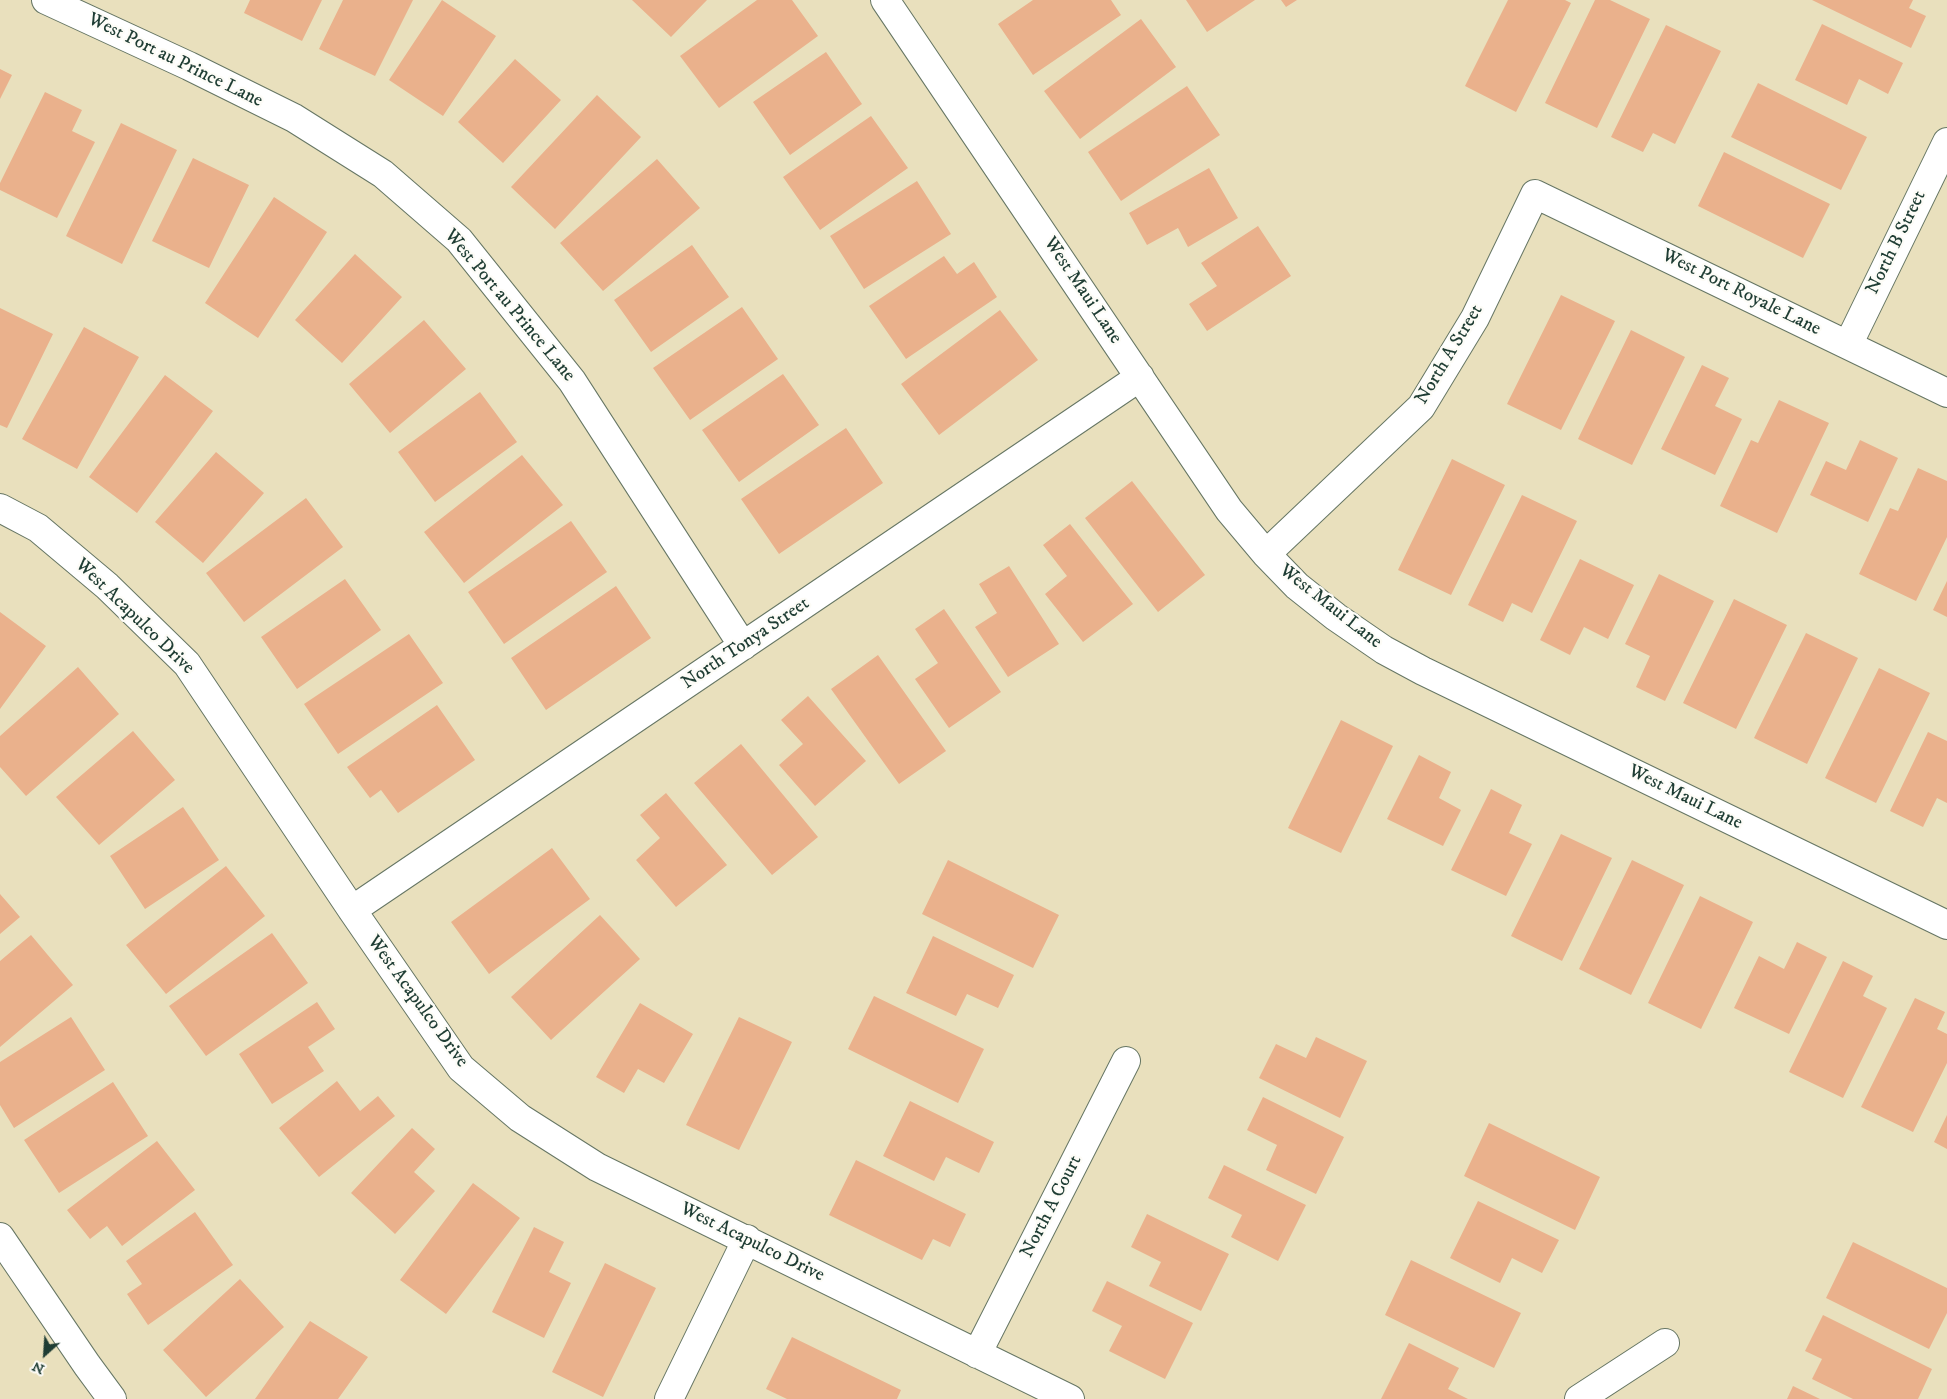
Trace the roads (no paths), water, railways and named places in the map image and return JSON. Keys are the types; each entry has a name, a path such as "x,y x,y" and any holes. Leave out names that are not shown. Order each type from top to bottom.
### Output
{"street":[{"name":"West Port au Prince Lane","path":"46,0 189,66 294,118 383,174 459,240 572,381 743,646"},
{"name":"West Maui Lane","path":"898,4 1140,377 1229,510 1266,554 1297,586 1336,617 1384,650 1423,671 1947,925"},
{"name":"North B Street","path":"1848,345 1947,142"},
{"name":"West Port Royale Lane","path":"1535,194 1947,393"},
{"name":"North A Street","path":"1266,554 1421,407 1475,318 1535,194"},
{"name":"North Tonya Street","path":"352,910 1140,377"},
{"name":"West Acapulco Drive","path":"0,508 38,528 100,580 187,664 352,910 461,1068 520,1118 597,1167 1070,1399"},
{"name":"North A Court","path":"977,1354 1126,1061"},
{"path":"0,1236 86,1365 112,1399"},
{"path":"669,1399 747,1240"},
{"path":"1579,1399 1665,1343"}]}
